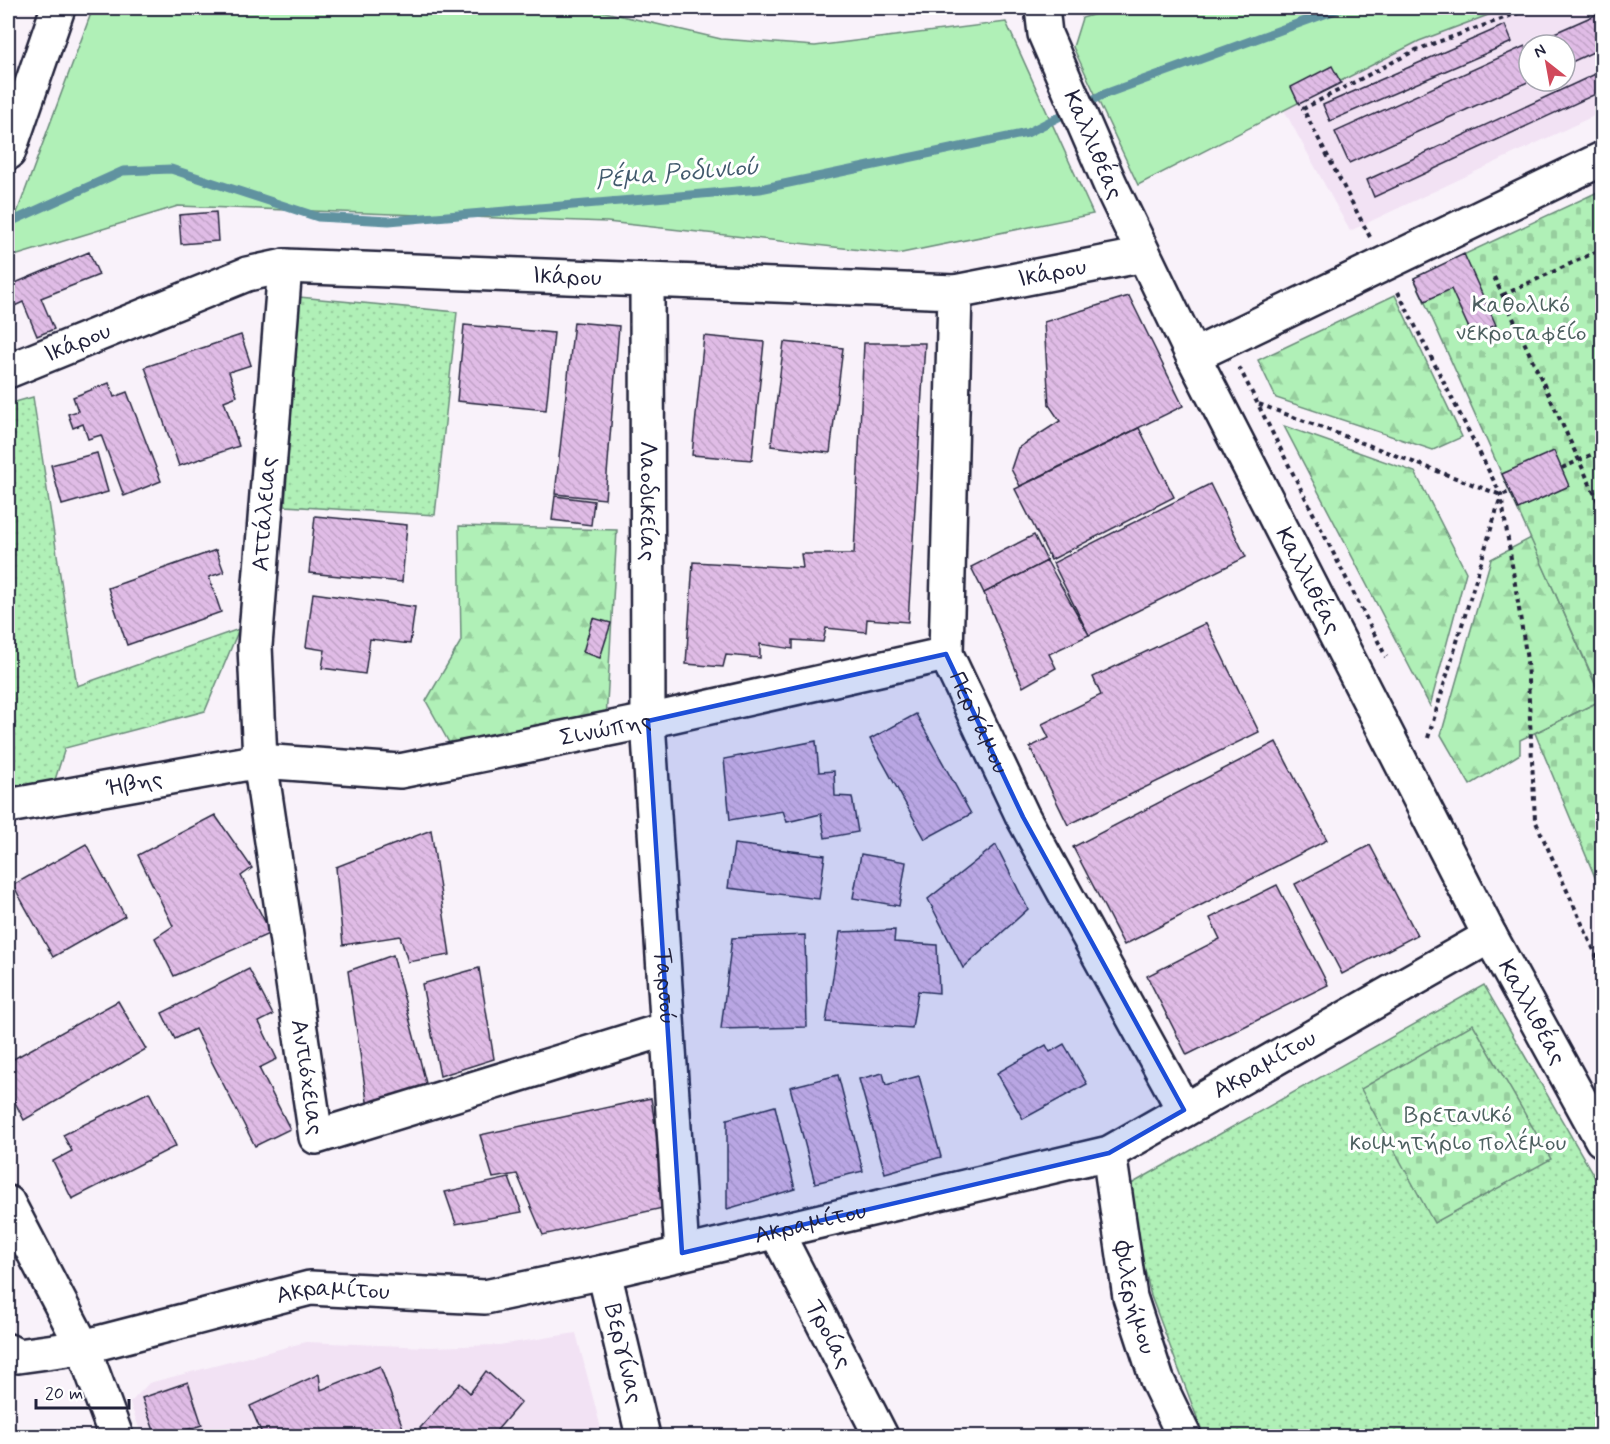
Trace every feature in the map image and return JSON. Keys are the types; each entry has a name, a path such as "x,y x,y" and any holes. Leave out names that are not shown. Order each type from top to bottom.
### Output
{"street":[{"path":"8,149 58,8"},
{"name":"Καλλιθέας","path":"1043,21 1110,184 1193,356 1490,936 1602,1140"},
{"path":"1193,356 1602,159"},
{"name":"Ικάρου","path":"8,371 247,274 285,266 955,292 1144,255"},
{"name":"Αττάλειας","path":"260,761 255,646 285,266"},
{"name":"Λαοδικείας","path":"647,281 648,721"},
{"name":"Περγάμου","path":"955,292 946,654 1023,817 1184,1110"},
{"name":"Σινώπης","path":"260,761 400,771 648,721 946,654"},
{"name":"Ταρσού","path":"648,721 682,1253"},
{"name":"Ήβης","path":"8,806 260,761"},
{"name":"Αντιόχειας","path":"260,761 316,1137 667,1029"},
{"name":"Ακραμίτου","path":"8,1351 18,1356 83,1347 310,1288 485,1297 604,1272 1109,1153 1490,936"},
{"name":"Φιλερήμου","path":"1109,1153 1130,1297 1157,1380 1184,1437"},
{"path":"8,1203 83,1347 116,1437"},
{"name":"Τροίας","path":"776,1231 881,1437"},
{"name":"Βεργίνας","path":"604,1272 643,1437"}],"path":[{"path":"1516,8 1518,13 1416,50 1302,109 1501,495 1527,660 1535,820 1602,968"},
{"path":"1503,295 1602,249"},
{"path":"1494,277 1602,510"},
{"path":"1258,404 1501,495 1510,492"},
{"path":"1562,468 1602,450"},
{"path":"1428,738 1501,495"}],"highlighted area":[{"path":"946,654 1023,817 1184,1110 1109,1153 682,1253 648,721"}],"shaded area":[{"path":"1507,8 1602,8 1602,112 1350,231 1284,110 1419,41"},
{"path":"576,1333 603,1436 142,1436 130,1403 149,1383 306,1342 428,1347 499,1345"}],"green space":[{"path":"93,8 588,8 721,39 815,46 1006,22 1093,214 897,254 607,222 178,206 8,258 8,237"},
{"path":"1116,8 1507,8 1419,41 1138,185 1073,47 1082,18"},
{"name":"Καθολικό νεκροταφείο","path":"1602,190 1602,698 1414,278"},
{"path":"1395,295 1462,437 1433,450 1276,398 1258,360"},
{"path":"299,297 457,312 435,515 285,506"},
{"path":"33,397 77,686 239,629 205,711 65,748 54,783 8,786 8,404"},
{"path":"1284,426 1415,472 1466,572 1430,706"},
{"path":"459,526 617,530 606,720 452,748 426,701 461,641"},
{"path":"1531,538 1602,700 1520,740 1520,754 1470,785 1441,735 1491,559"},
{"path":"1602,700 1602,894 1535,733"},
{"path":"1484,985 1602,1190 1602,1436 1204,1436 1151,1296 1126,1187"},
{"name":"Βρετανικό κοιμητήριο πολέμου","path":"1473,1024 1551,1159 1434,1223 1361,1089"}],"building":[{"path":"1602,12 1602,48 1577,59 1577,33 1555,33"},
{"path":"1505,25 1512,42 1330,121 1323,105"},
{"path":"1517,50 1517,87 1349,163 1335,132"},
{"path":"1332,66 1341,83 1299,104 1291,87"},
{"path":"1602,71 1602,91 1374,197 1367,180 1555,93 1577,93 1577,83"},
{"path":"216,212 218,241 181,244 179,215"},
{"path":"89,252 99,275 41,298 54,329 37,336 23,302 8,309 8,286"},
{"path":"1464,254 1496,325 1472,335 1451,289 1425,301 1414,278"},
{"path":"1129,296 1183,406 1020,486 1011,469 1018,448 1060,421 1049,405 1044,322"},
{"path":"574,322 619,326 605,499 555,494"},
{"path":"464,325 554,333 546,410 457,401"},
{"path":"241,335 251,365 229,372 237,396 224,401 239,446 179,466 145,367"},
{"path":"704,336 764,342 752,460 692,455"},
{"path":"784,342 843,348 830,453 771,446"},
{"path":"864,343 925,343 908,622 867,619 866,632 826,628 823,642 793,640 793,649 760,644 760,658 726,655 723,667 686,664 693,562 803,568 801,554 854,554"},
{"path":"109,383 114,397 127,392 161,481 124,496 101,435 88,439 83,424 73,428 68,414 78,411 73,397"},
{"path":"1139,428 1174,497 1051,560 1015,489"},
{"path":"1554,451 1569,486 1518,509 1502,474"},
{"path":"97,453 108,492 62,505 51,465"},
{"path":"1210,484 1246,557 1089,635 1053,563"},
{"path":"555,496 594,501 591,525 552,520"},
{"path":"315,516 407,525 402,582 309,573"},
{"path":"1034,535 1047,561 984,593 971,567"},
{"path":"216,550 224,572 209,577 221,612 127,645 108,588"},
{"path":"1047,561 1089,635 1049,654 1056,668 1023,687 984,593"},
{"path":"313,593 415,607 410,644 370,639 365,674 322,668 325,650 306,647"},
{"path":"593,618 611,623 600,658 583,652"},
{"path":"1206,623 1259,732 1068,825 1030,747 1049,738 1042,724 1101,695 1093,677"},
{"path":"916,714 971,814 925,839 870,739"},
{"path":"816,741 819,772 834,771 835,796 852,797 858,832 825,838 821,814 787,822 783,811 730,820 724,759"},
{"path":"1276,742 1327,840 1124,945 1073,847"},
{"path":"215,815 252,868 241,876 271,933 174,976 155,938 173,926 138,855"},
{"path":"431,830 450,955 408,962 400,936 343,945 336,867"},
{"path":"86,844 125,916 53,957 13,885"},
{"path":"734,844 825,855 819,899 728,888"},
{"path":"996,845 1028,909 963,968 928,899"},
{"path":"1370,845 1417,935 1342,974 1295,884"},
{"path":"861,854 906,862 899,906 853,898"},
{"path":"1277,885 1328,985 1187,1055 1147,976 1220,939 1210,918"},
{"path":"895,930 894,942 937,945 939,993 918,991 912,1028 826,1022 840,932"},
{"path":"805,935 807,1027 721,1029 732,938"},
{"path":"393,955 428,1091 368,1108 348,971"},
{"path":"479,968 494,1059 440,1076 422,984"},
{"path":"249,969 273,1015 259,1022 277,1059 259,1068 290,1129 255,1146 195,1029 175,1039 162,1013"},
{"path":"118,1001 146,1049 24,1120 8,1089 8,1062"},
{"path":"1064,1044 1087,1084 1023,1119 997,1073 1046,1045 1050,1052"},
{"path":"883,1073 886,1085 919,1076 941,1157 885,1173 859,1079"},
{"path":"838,1075 863,1171 815,1183 790,1087"},
{"path":"149,1092 176,1146 72,1199 53,1161 72,1151 63,1135"},
{"path":"651,1098 667,1207 543,1235 517,1174 493,1178 480,1135"},
{"path":"775,1106 795,1189 727,1209 727,1119"},
{"path":"509,1178 522,1212 456,1224 445,1192"},
{"path":"380,1366 406,1436 263,1436 250,1406 319,1374 321,1390"},
{"path":"486,1371 521,1402 492,1436 413,1436 460,1383 470,1393"},
{"path":"188,1382 202,1425 167,1436 156,1436 142,1398"}],"waterway":[{"name":"Ρέμα Ροδινιού","path":"8,223 123,171 171,169 318,217 389,221 760,189 1027,133 1102,95 1341,8"}]}
